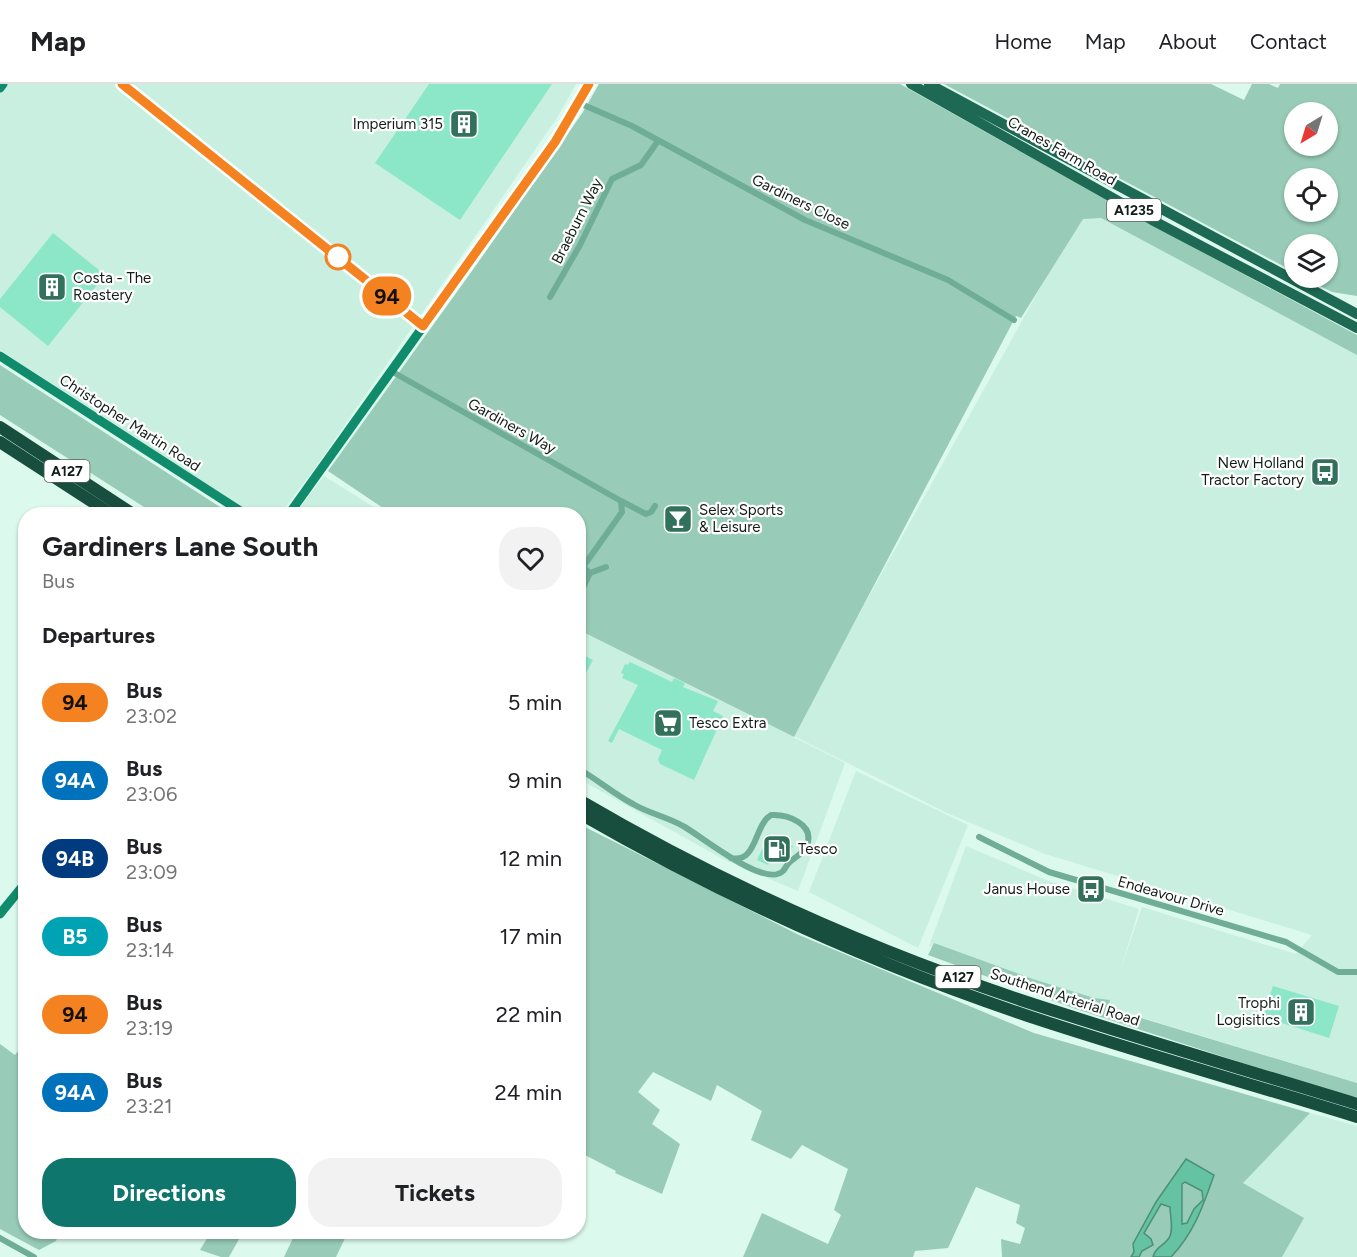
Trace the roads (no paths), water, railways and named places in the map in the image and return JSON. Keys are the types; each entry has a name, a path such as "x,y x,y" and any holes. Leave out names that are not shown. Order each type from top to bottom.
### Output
{"highway":[{"name":"A127","path":"0,427 84,490 102,507"},
{"name":"A127","path":"0,442 84,490 120,507"},
{"name":"Southend Arterial Road","path":"586,804 719,875 820,922 920,963 1031,1004 1357,1104"},
{"name":"Southend Arterial Road","path":"586,817 706,881 796,924 915,974 1027,1015 1357,1117"}],"main road":[{"name":"Cranes Farm Road","path":"911,84 1152,220 1357,328"},
{"name":"Cranes Farm Road","path":"929,84 1357,314"}],"street":[{"path":"0,88 3,84"},
{"path":"122,84 423,326"},
{"path":"294,507 555,142 590,84"},
{"name":"Gardiners Close","path":"579,103 658,141 805,220 948,280 1014,320"},
{"name":"Braeburn Way","path":"550,297 580,245 612,179 640,165 658,141"},
{"name":"Christopher Martin Road","path":"0,356 234,507"},
{"name":"Gardiners Way","path":"391,371 646,514 655,507"},
{"path":"586,564 622,512 621,501"},
{"path":"586,581 590,573 606,567"},
{"path":"586,569 590,573"},
{"path":"586,774 632,804 684,826 731,858 760,872 778,874 805,849 807,835 803,826 794,818 771,815 764,821 747,855 739,860 731,858"},
{"name":"Endeavour Drive","path":"979,837 1049,872 1286,942 1338,972 1357,972"},
{"path":"0,914 18,892"},
{"path":"0,1238 34,1257"}],"place":[{"name":"Imperium 315","path":"464,124"},
{"name":"Costa - The Roastery","path":"52,287"},
{"name":"New Holland Tractor Factory","path":"1325,472"},
{"name":"Selex Sports & Leisure","path":"678,519"},
{"name":"Tesco Extra","path":"668,723"},
{"name":"Tesco","path":"777,849"},
{"name":"Janus House","path":"1091,889"},
{"name":"Trophi Logisitics","path":"1301,1012"}]}
